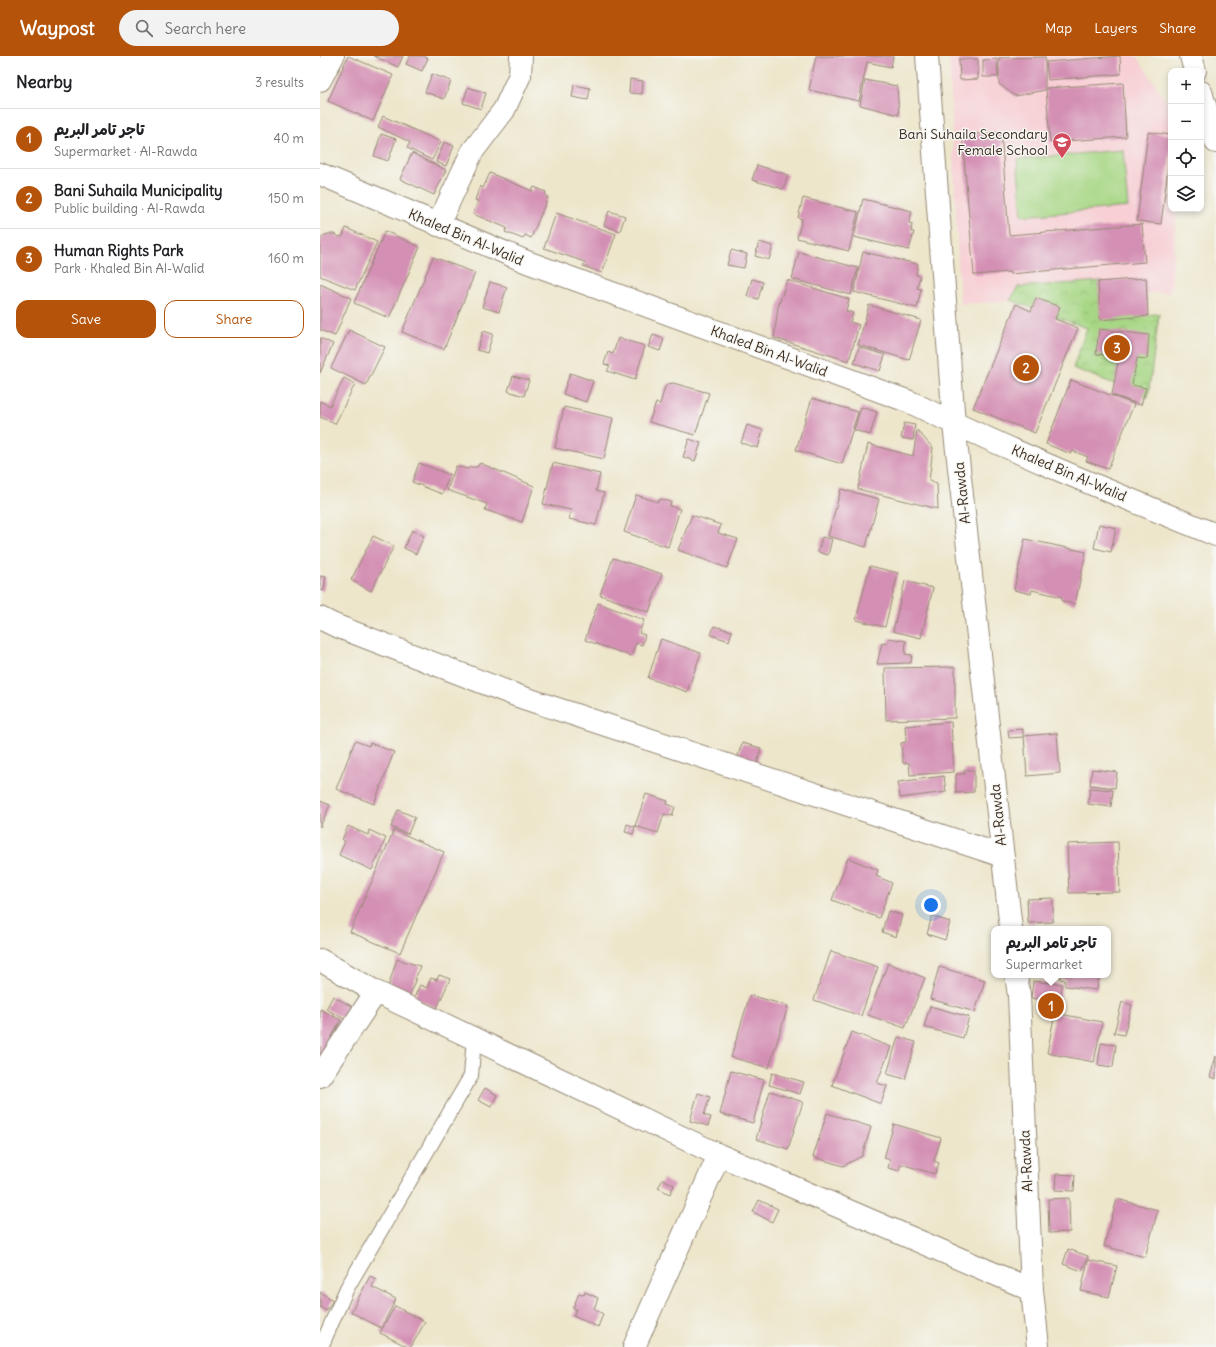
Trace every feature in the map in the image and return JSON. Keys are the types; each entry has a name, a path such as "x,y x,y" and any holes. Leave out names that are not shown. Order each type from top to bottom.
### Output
{"street":[{"path":"320,80 333,56"},
{"path":"438,225 472,152 504,110 520,75 520,56"},
{"name":"Al-Rawda","path":"927,56 954,424 1011,926"},
{"path":"1191,56 1194,68"},
{"path":"1204,102 1216,142"},
{"name":"Khaled Bin Al-Walid","path":"320,174 541,268 910,402 954,424 1139,504 1216,535"},
{"path":"320,618 342,628 518,696 1003,856"},
{"path":"320,960 376,992 719,1155 1032,1290"},
{"name":"Al-Rawda","path":"1016,978 1019,995 1032,1290 1038,1347"},
{"path":"320,1076 376,992"},
{"path":"634,1347 719,1155"}],"lane":[{"path":"321,1347 346,1288 471,1076 474,1038"}],"shaded area":[{"name":"Bani Suhaila Secondary Female School","path":"949,56 1137,56 1168,104 1168,212 1177,212 1171,292 960,304"}],"green space":[{"path":"1123,150 1128,207 1022,216 1017,159"},
{"path":"1102,281 1106,317 1159,314 1148,397 1073,368 1087,328 1010,300 1018,287"}],"building":[{"path":"348,56 393,75 373,121 328,101"},
{"path":"374,56 403,56 398,67"},
{"path":"410,56 423,56 428,58 422,71 406,64"},
{"path":"816,56 893,56 891,67 867,62 859,101 809,90"},
{"path":"1120,56 1121,74 1048,80 1046,62"},
{"path":"1045,57 1045,90 1015,96 999,84 999,58"},
{"path":"959,59 978,59 978,79 960,80"},
{"path":"997,59 998,77 983,77 983,60"},
{"path":"432,74 451,81 444,99 425,92"},
{"path":"630,79 643,81 642,94 629,93"},
{"path":"865,80 897,86 899,115 860,105"},
{"path":"1123,83 1126,137 1050,142 1046,88"},
{"path":"574,85 590,88 588,100 572,97"},
{"path":"468,87 486,93 481,109 463,103"},
{"path":"383,116 441,142 432,160 407,148 410,142 378,127"},
{"path":"1001,132 1009,235 1142,224 1145,262 1010,274 1010,272 974,275 962,135"},
{"path":"1148,132 1168,135 1168,168 1161,224 1137,221"},
{"path":"381,134 396,139 388,161 374,156"},
{"path":"444,142 454,146 446,166 436,162"},
{"path":"412,153 446,170 434,195 400,179"},
{"path":"757,165 788,175 783,189 752,180"},
{"path":"490,173 532,191 534,187 546,192 545,195 548,197 531,238 525,235 523,239 505,232 507,228 473,214 478,201 475,200 480,186 483,188"},
{"path":"803,198 858,212 849,251 797,238 802,219 798,218"},
{"path":"863,199 912,211 909,223 912,224 911,232 914,232 909,250 854,237"},
{"path":"609,211 625,216 620,231 604,225"},
{"path":"556,213 616,234 602,273 583,266 585,262 544,248"},
{"path":"346,228 377,242 355,290 320,276 320,240 323,236 328,234 334,234 339,237 343,236"},
{"path":"385,231 420,247 389,318 354,303"},
{"path":"759,242 773,246 769,260 755,256"},
{"path":"731,250 747,254 744,268 727,265"},
{"path":"799,252 858,268 851,295 792,279"},
{"path":"863,252 918,264 916,275 920,276 917,288 921,289 917,308 854,292"},
{"path":"433,257 475,273 444,349 402,332"},
{"path":"1146,278 1148,316 1100,320 1098,282"},
{"path":"752,279 763,282 758,299 747,296"},
{"path":"787,280 849,299 846,311 853,313 850,322 859,325 849,361 774,338 778,307"},
{"path":"490,282 507,287 499,312 482,307"},
{"path":"320,284 351,298 335,336 320,330"},
{"path":"1036,298 1060,307 1055,319 1078,328 1035,433 973,408 1016,304 1031,311"},
{"path":"869,305 921,320 909,360 858,345"},
{"path":"1099,329 1149,335 1147,359 1137,358 1132,385 1146,388 1141,405 1112,395 1119,356 1096,354"},
{"path":"349,330 385,347 366,385 331,368"},
{"path":"483,331 493,334 487,353 477,350"},
{"path":"653,335 664,339 660,351 648,347"},
{"path":"320,338 333,344 320,373"},
{"path":"618,338 645,346 635,380 607,371 610,366 604,364 608,352 613,354"},
{"path":"859,347 885,355 880,371 854,363"},
{"path":"570,373 593,381 586,402 563,394"},
{"path":"513,376 529,380 524,396 508,391"},
{"path":"344,378 355,384 335,424 320,417 320,401 330,406"},
{"path":"1071,380 1134,404 1108,469 1086,461 1088,457 1073,451 1071,454 1046,444"},
{"path":"673,383 709,393 695,435 649,422 656,403 660,404 665,387 668,384"},
{"path":"812,398 858,412 842,464 796,450"},
{"path":"564,407 613,418 604,459 555,448"},
{"path":"861,407 877,412 870,435 854,430"},
{"path":"904,423 915,425 913,440 901,438"},
{"path":"747,425 763,430 758,448 741,443"},
{"path":"917,430 933,448 929,481 937,484 938,509 858,489 868,444 913,456"},
{"path":"689,439 701,443 695,461 683,457"},
{"path":"419,463 450,475 442,494 412,482"},
{"path":"480,463 534,486 522,522 485,510 487,504 447,490 456,466 468,469 470,467 477,467"},
{"path":"553,463 600,474 596,491 604,493 596,525 569,519 571,510 543,504"},
{"path":"841,489 879,499 866,547 828,536"},
{"path":"636,495 658,502 660,499 671,502 670,506 680,509 668,547 624,532"},
{"path":"692,515 721,525 718,533 738,539 727,568 678,550"},
{"path":"1099,524 1116,528 1111,552 1094,548"},
{"path":"412,530 424,536 416,554 404,548"},
{"path":"373,536 394,546 371,591 351,580"},
{"path":"822,537 832,539 828,555 818,552"},
{"path":"1025,539 1086,552 1075,604 1062,601 1062,597 1032,590 1031,594 1014,590"},
{"path":"613,558 662,574 649,612 600,595"},
{"path":"870,566 898,573 885,627 856,620"},
{"path":"320,576 326,577 323,591 320,590"},
{"path":"905,581 933,588 921,638 893,631"},
{"path":"598,603 644,620 639,633 645,635 642,645 636,643 631,656 585,640"},
{"path":"714,626 732,631 729,641 711,635"},
{"path":"889,638 906,641 905,654 912,655 911,663 877,664 882,643 887,644"},
{"path":"661,639 701,653 687,692 648,678"},
{"path":"955,667 955,718 886,720 885,668"},
{"path":"951,722 954,772 910,775 909,763 903,763 901,743 906,742 905,726"},
{"path":"1023,729 1023,737 1009,738 1008,730"},
{"path":"1057,733 1060,773 1027,776 1024,736"},
{"path":"355,741 369,746 370,743 394,752 374,804 336,789"},
{"path":"742,743 761,748 757,764 737,759"},
{"path":"1092,769 1117,772 1115,788 1090,785"},
{"path":"964,770 974,770 974,792 956,793 956,774 965,774"},
{"path":"944,776 946,792 900,798 898,782"},
{"path":"1090,788 1113,790 1111,807 1088,804"},
{"path":"646,794 668,801 667,804 675,807 672,816 664,814 658,833 635,826"},
{"path":"320,801 330,805 320,827"},
{"path":"398,810 415,817 408,834 391,827"},
{"path":"627,824 635,827 633,834 625,832"},
{"path":"348,826 368,835 369,830 386,838 372,870 339,855 345,841 342,840"},
{"path":"394,830 444,852 400,953 350,932"},
{"path":"1118,842 1120,892 1069,893 1067,844"},
{"path":"848,858 878,870 876,876 892,883 879,918 832,900"},
{"path":"1053,898 1053,922 1028,923 1027,899"},
{"path":"888,911 902,915 896,937 882,932"},
{"path":"932,916 950,922 945,940 927,934"},
{"path":"831,951 878,967 861,1016 814,1000"},
{"path":"397,959 420,966 410,995 388,987"},
{"path":"888,963 925,978 905,1028 868,1015"},
{"path":"939,967 985,980 975,1012 930,999"},
{"path":"439,975 450,979 437,1008 414,998 420,985 427,988 431,978 437,980"},
{"path":"1099,978 1097,990 1065,986 1065,980 1060,979"},
{"path":"1033,981 1062,984 1060,1002 1031,998"},
{"path":"750,995 788,1006 769,1068 731,1057"},
{"path":"333,996 355,1008 348,1021 326,1009"},
{"path":"1122,1002 1132,1005 1124,1035 1114,1033"},
{"path":"930,1006 969,1017 963,1038 924,1027"},
{"path":"320,1009 341,1020 321,1057 320,1056"},
{"path":"1055,1013 1102,1022 1094,1062 1047,1053"},
{"path":"852,1032 891,1047 877,1083 887,1086 881,1104 832,1085"},
{"path":"898,1037 916,1042 905,1079 887,1074"},
{"path":"1101,1043 1116,1045 1113,1067 1098,1065"},
{"path":"1216,1056 1216,1079 1210,1077"},
{"path":"731,1071 764,1080 753,1123 720,1114"},
{"path":"772,1073 804,1082 800,1094 769,1085"},
{"path":"485,1088 497,1095 491,1107 478,1100"},
{"path":"770,1091 803,1102 788,1149 756,1139"},
{"path":"698,1093 710,1097 704,1115 711,1117 708,1126 690,1121"},
{"path":"827,1113 871,1127 862,1156 843,1166 813,1157"},
{"path":"894,1124 941,1138 934,1161 939,1163 935,1174 901,1164 899,1171 888,1168 890,1160 884,1158"},
{"path":"1056,1174 1075,1175 1074,1191 1055,1190"},
{"path":"663,1179 674,1185 670,1194 658,1188"},
{"path":"1069,1198 1070,1232 1049,1233 1048,1199"},
{"path":"1117,1199 1158,1210 1145,1257 1104,1246"},
{"path":"759,1200 778,1209 772,1222 753,1212"},
{"path":"1068,1249 1088,1256 1082,1271 1063,1264"},
{"path":"1088,1260 1117,1266 1109,1297 1081,1291"},
{"path":"370,1276 376,1279 372,1287 396,1299 381,1328 351,1312"},
{"path":"320,1292 333,1300 326,1311 320,1307"},
{"path":"585,1292 598,1298 594,1309 603,1314 598,1327 573,1316 576,1309 573,1308 579,1293 584,1295"},
{"path":"395,1306 425,1322 411,1347 408,1347 380,1333"}],"place":[{"name":"Bani Suhaila Secondary Female School","path":"1062,159"},
{"name":"Human Rights Park","path":"1117,348"},
{"name":"Bani Suhaila Municipality","path":"1026,368"},
{"name":"تاجر تامر البريم","path":"1051,1006"}]}
